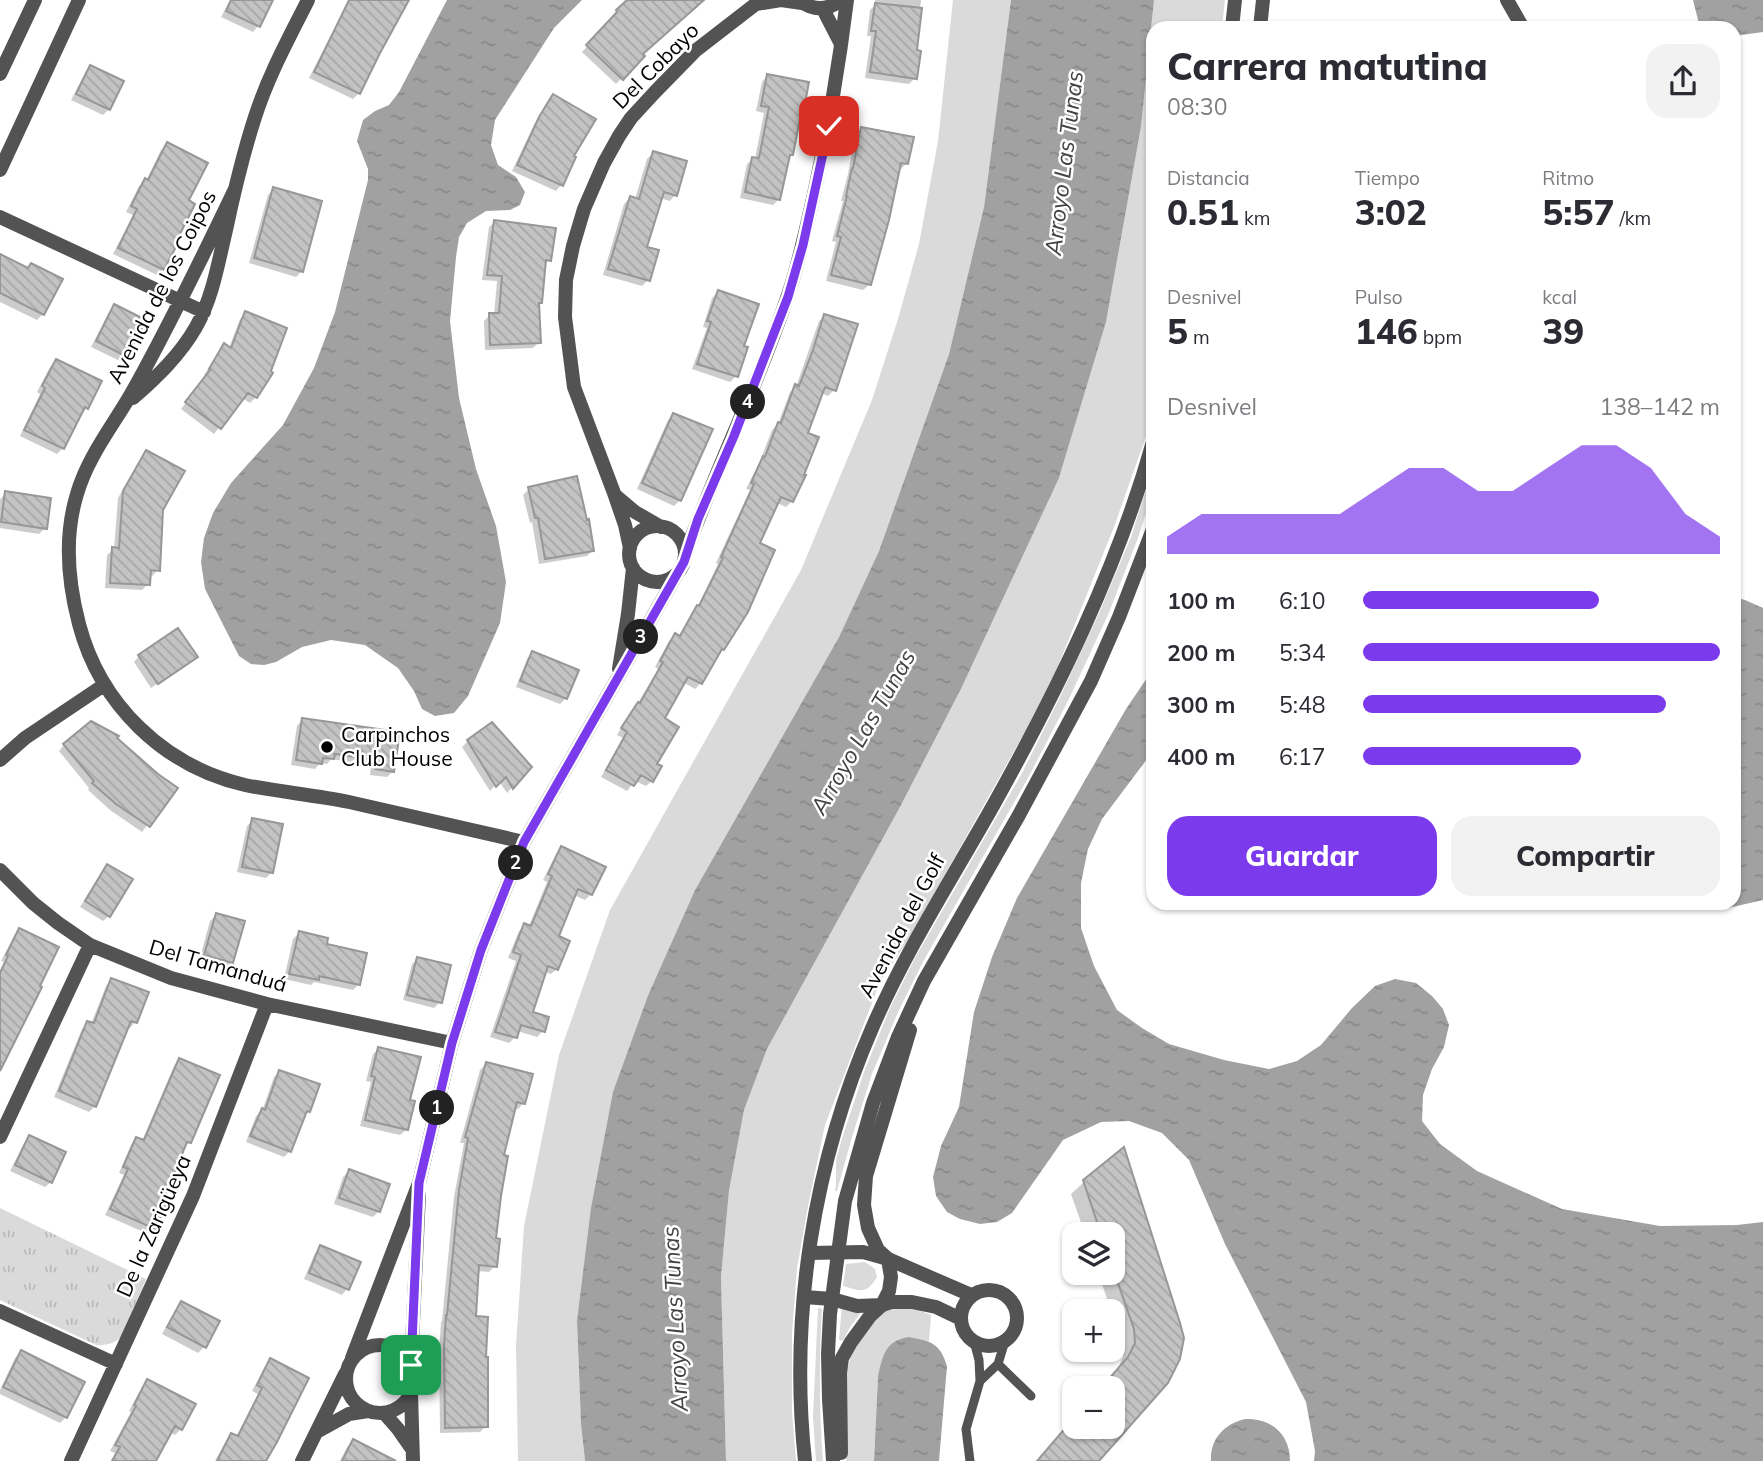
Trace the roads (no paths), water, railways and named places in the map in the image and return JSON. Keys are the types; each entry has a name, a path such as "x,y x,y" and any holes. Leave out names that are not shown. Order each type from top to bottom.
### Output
{"street":[{"path":"0,74 35,0"},
{"path":"0,170 79,0"},
{"name":"Avenida de los Coipos","path":"126,404 161,374 204,312 212,291 235,189 255,118 265,90 308,0"},
{"path":"841,0 823,9 841,46"},
{"path":"302,1461 349,1365 419,1183 452,1043 481,950 524,842 681,568 698,519 739,424 788,297 803,245 829,126 847,0"},
{"path":"1233,21 1235,0"},
{"path":"1261,21 1263,0"},
{"path":"1507,0 1519,21"},
{"name":"Del Cobayo","path":"630,548 614,493 574,387 570,365 565,317 566,281 584,209 604,163 631,118 695,51 759,2 800,1 816,9 823,9"},
{"name":"Avenida de los Coipos","path":"235,189 181,301 126,404 90,463 77,493 71,522 69,572 74,607 83,640 104,685 147,736 183,762 243,784 347,802 524,842"},
{"path":"0,217 204,312"},
{"name":"Avenida del Golf","path":"806,1461 800,1354 804,1297 818,1195 847,1095 872,1027 900,968 995,802 1066,669 1146,467"},
{"name":"Del Cobayo","path":"614,493 635,512 666,528"},
{"path":"618,677 628,614 632,568 629,555 633,540 645,529 683,526 698,519"},
{"path":"666,528 682,540 685,555"},
{"path":"833,1461 828,1354 832,1299 845,1201 873,1104 898,1037 924,981 1025,804 1091,681 1146,547"},
{"path":"632,568 645,580 653,582 662,582 677,574"},
{"path":"0,760 25,738 104,685"},
{"name":"Del Tamanduá","path":"0,870 49,916 90,945 171,978 267,1004 452,1043"},
{"path":"0,1138 90,945"},
{"path":"882,1306 889,1291 891,1277 888,1259 878,1250 868,1228 864,1205 866,1176 924,981"},
{"name":"De la Zarigüeya","path":"71,1461 193,1196 267,1004"},
{"path":"411,1365 419,1183"},
{"path":"810,1252 863,1252 888,1259 971,1295"},
{"path":"992,1290 1003,1293 1011,1301 1016,1311 1016,1321 1013,1332 1005,1341 996,1345 985,1345 974,1342 966,1334 961,1319 964,1303 971,1295 992,1290"},
{"path":"804,1297 832,1299 857,1306 882,1306"},
{"path":"841,1461 842,1359 870,1316 891,1302 912,1302 936,1307 961,1319"},
{"path":"0,1311 116,1364"},
{"path":"316,1431 349,1414 368,1411 384,1413 404,1402 411,1393 414,1374 405,1355 395,1348 372,1345 361,1350 349,1365 345,1381 347,1391 359,1406 368,1411"},
{"path":"411,1393 413,1455"},
{"path":"384,1413 413,1455"}],"lane":[{"path":"980,1381 998,1364 1005,1341"},
{"path":"970,1461 966,1429 980,1381 979,1360 974,1342"},
{"path":"998,1364 1031,1396"}],"water":[{"path":"447,0 582,0 554,28 495,120 491,145 498,165 516,177 525,192 520,205 510,210 486,211 467,223 459,237 450,321 459,398 476,469 496,526 506,582 500,623 468,696 454,713 435,716 422,709 414,691 398,668 365,645 331,640 302,647 276,662 251,664 239,656 205,589 201,562 204,538 213,513 231,483 283,425 314,368 335,312 368,180 368,169 357,141 363,120 389,105 399,92"},
{"name":"Arroyo Las Tunas","path":"1011,0 1154,0 1152,21 1146,21 1146,78 1141,127 1106,322 1059,478 961,689 900,807 767,1049 744,1110 729,1191 721,1277 726,1461 585,1461 577,1321 591,1208 613,1092 649,993 695,890 839,637 879,551 949,354 984,207"},
{"path":"1693,0 1763,0 1763,32 1741,35 1741,21 1698,21"},
{"path":"1741,599 1763,608 1763,900 1741,905"},
{"path":"1146,679 1146,760 1102,819 1088,849 1081,883 1081,928 1094,966 1117,1010 1169,1044 1224,1060 1269,1069 1297,1061 1321,1045 1352,1008 1375,986 1395,979 1416,983 1443,1009 1449,1025 1444,1047 1432,1069 1423,1095 1422,1121 1440,1144 1477,1171 1562,1209 1660,1226 1763,1222 1763,1461 1314,1461 1315,1451 1306,1402 1225,1244 1189,1160 1162,1133 1129,1121 1101,1122 1063,1140 1012,1213 997,1222 980,1224 960,1219 947,1212 936,1196 933,1177 941,1146 959,1107 974,1012 992,957 1017,898 1126,709"},
{"path":"909,1337 934,1344 947,1366 939,1461 874,1461 878,1376 886,1350 895,1342"},
{"path":"1237,1421 1263,1421 1277,1430 1287,1443 1290,1461 1211,1461 1213,1446 1220,1434"}],"place":[{"name":"Carpinchos Club House","path":"327,747"}]}
